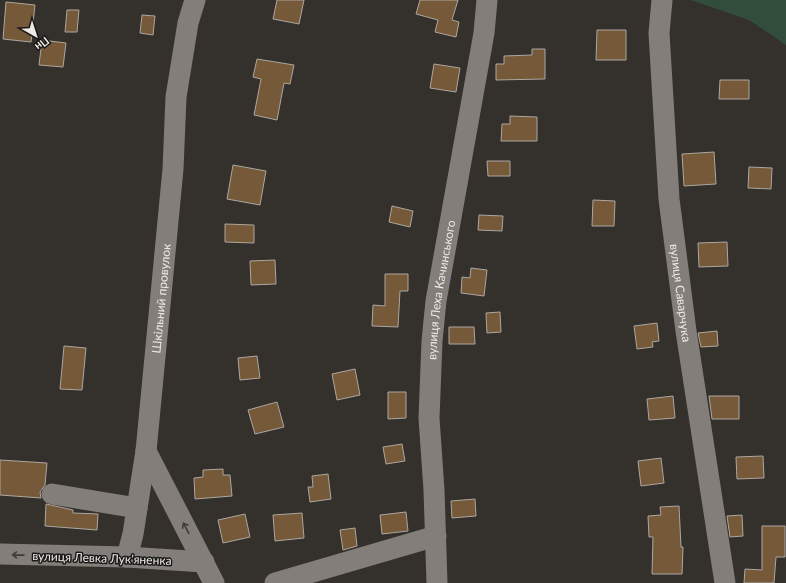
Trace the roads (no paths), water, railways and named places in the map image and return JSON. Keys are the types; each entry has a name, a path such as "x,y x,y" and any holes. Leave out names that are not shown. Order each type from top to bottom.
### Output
{"street":[{"name":"Шкільний провулок","path":"128,557 146,451 173,169 176,97 188,23 195,0"},
{"name":"вулиця Леха Качинського","path":"437,583 430,418 432,341 436,301 484,33 487,0"},
{"name":"вулиця Саварчука","path":"662,0 659,33 669,199 686,331 725,583"},
{"path":"146,451 214,583"},
{"path":"52,494 137,508"},
{"path":"275,583 436,536"},
{"name":"вулиця Левка Лукʼяненка","path":"0,554 128,557 204,562"}]}
